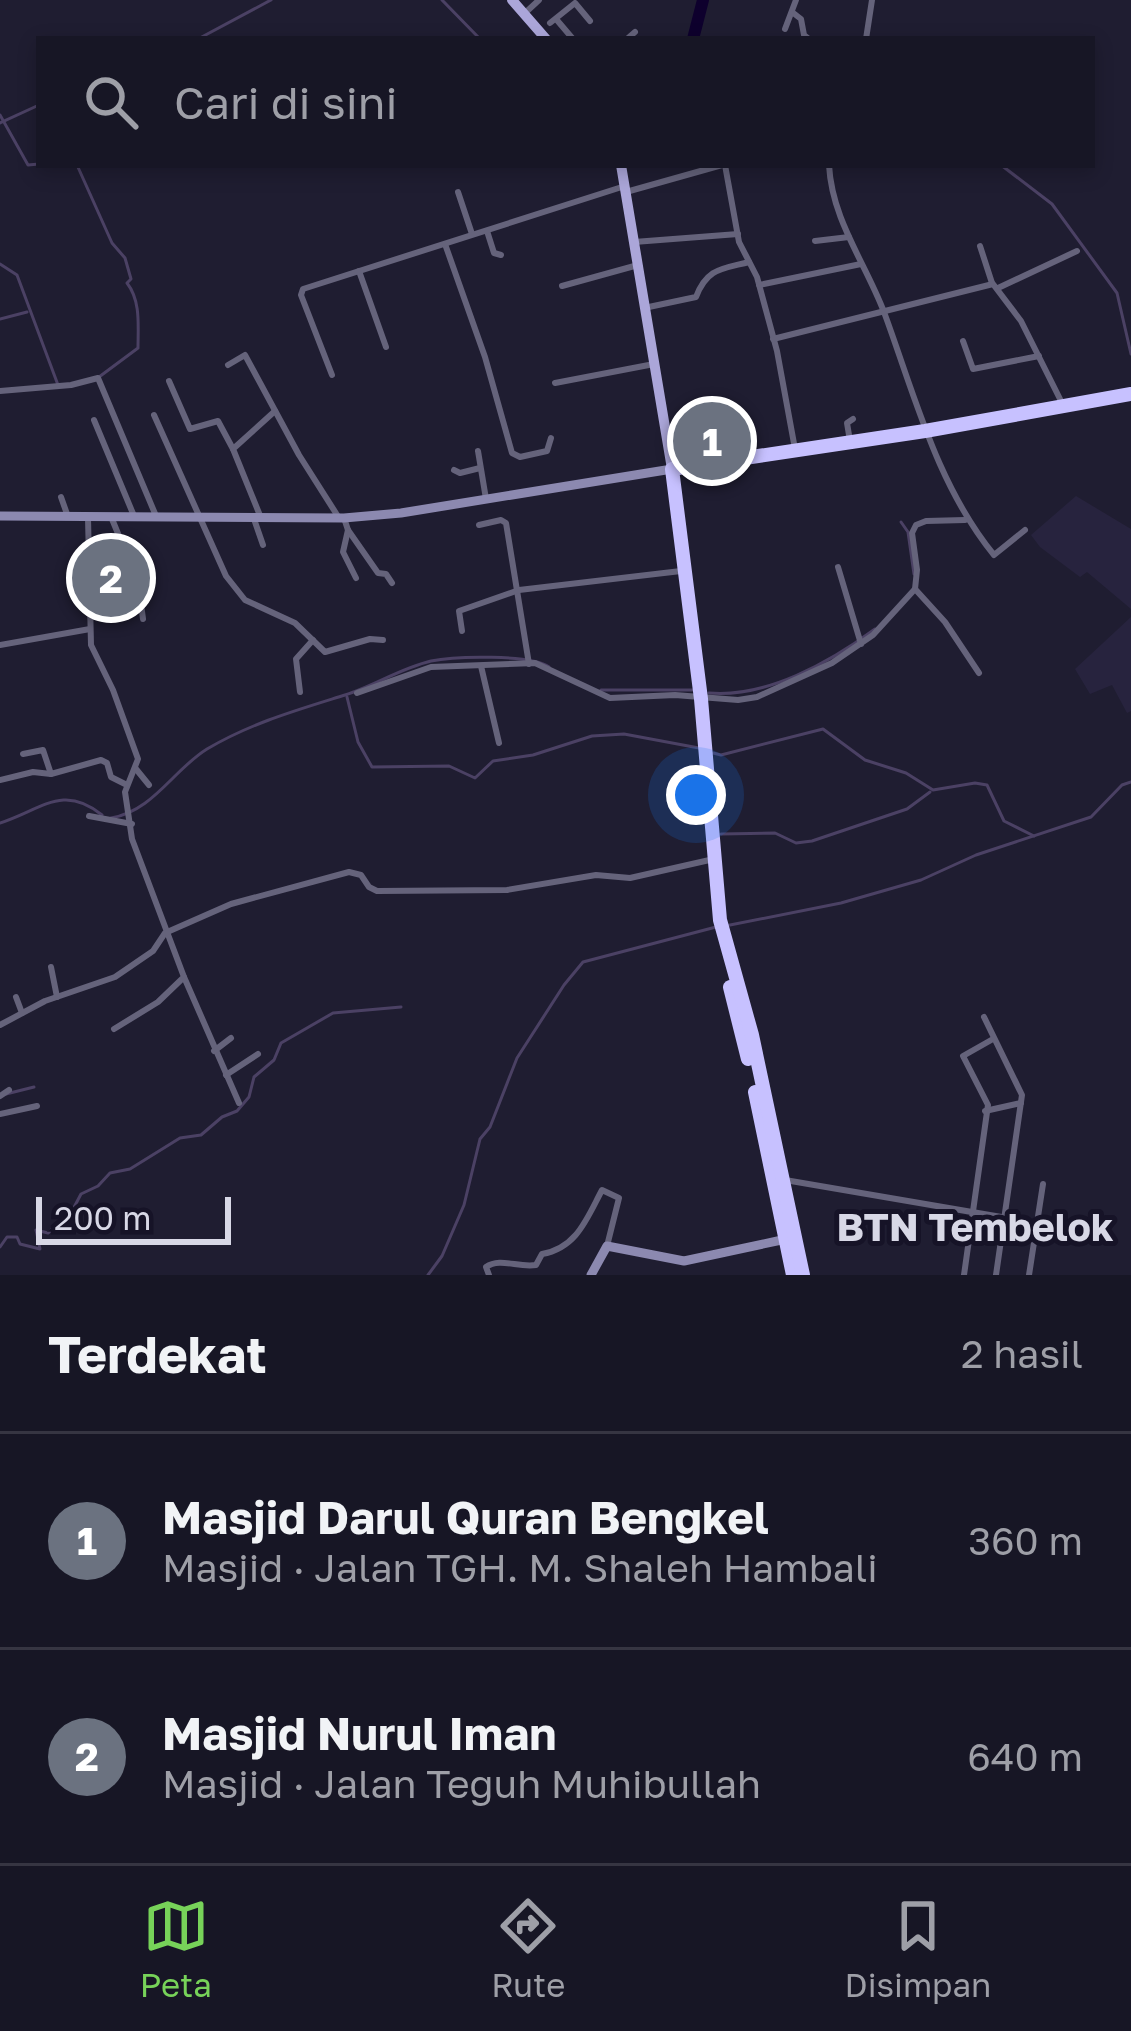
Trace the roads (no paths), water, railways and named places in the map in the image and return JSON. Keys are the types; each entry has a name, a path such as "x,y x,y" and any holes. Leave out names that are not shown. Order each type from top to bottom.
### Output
{"highway":[{"path":"803,1275 731,989 672,469 1131,394"},
{"path":"791,1238 793,1275"}],"main road":[{"path":"512,0 544,36"},
{"path":"621,168 672,469"}],"street":[{"path":"525,13 539,0"},
{"path":"785,29 796,0"},
{"path":"866,36 872,0"},
{"path":"570,36 553,21 576,3 590,20"},
{"path":"792,12 801,20 805,36"},
{"path":"630,36 635,32"},
{"path":"332,375 301,292 472,235 712,168"},
{"path":"725,168 738,235 759,285 773,339 795,449"},
{"path":"829,168 834,201 883,310 925,431 964,516 994,555 1025,530"},
{"path":"458,192 472,235"},
{"path":"487,231 494,253 501,256"},
{"path":"634,242 738,235"},
{"path":"815,241 849,237"},
{"path":"445,244 512,453 520,457 548,451 551,438"},
{"path":"980,246 995,286 1064,407"},
{"path":"773,339 995,286 1077,251"},
{"path":"644,308 696,297 710,274 749,262"},
{"path":"759,285 862,264"},
{"path":"562,286 638,265"},
{"path":"359,271 386,347"},
{"path":"963,340 973,369 1039,356"},
{"path":"229,365 245,355 344,522 378,573 386,574 392,583"},
{"path":"555,383 654,364"},
{"path":"0,392 99,379 158,519"},
{"path":"169,381 190,429 218,421 233,449 263,545"},
{"path":"233,449 275,411"},
{"path":"154,415 234,590 244,600 290,620 325,652 383,640"},
{"path":"850,442 848,423 854,419"},
{"path":"94,420 135,519"},
{"path":"274,434 284,427"},
{"path":"105,444 123,435"},
{"path":"478,451 486,499"},
{"path":"454,470 480,468"},
{"path":"0,516 344,522 672,469"},
{"path":"61,497 68,518"},
{"path":"964,516 926,520 914,529 915,589 945,622 979,673"},
{"path":"88,518 93,651 107,675 138,759 127,785 134,845 165,933 239,1103"},
{"path":"112,519 136,566 143,619"},
{"path":"344,522 343,552 356,578"},
{"path":"478,525 506,522 528,661"},
{"path":"838,567 860,642"},
{"path":"462,631 458,611 518,590 686,570"},
{"path":"357,693 431,667 528,661 605,697 701,693 757,697 832,663 915,589"},
{"path":"0,645 90,628"},
{"path":"300,692 296,659 313,640"},
{"path":"481,665 499,743"},
{"path":"23,754 43,750 51,774"},
{"path":"0,780 33,772 51,774 101,760 107,763 111,777 127,785"},
{"path":"136,769 148,784"},
{"path":"89,816 130,818"},
{"path":"0,1025 129,969 165,933 232,904 349,872 361,875 374,890 490,890 596,875 630,878 714,859"},
{"path":"52,968 57,997"},
{"path":"114,1029 158,1002 184,976"},
{"path":"16,997 22,1012"},
{"path":"983,1017 1021,1090 996,1275"},
{"path":"214,1051 231,1038"},
{"path":"964,1275 988,1104 963,1056 993,1039"},
{"path":"226,1075 258,1054"},
{"path":"0,1096 9,1090"},
{"path":"985,1111 1021,1103"},
{"path":"0,1114 37,1106"},
{"path":"779,1180 1036,1222"},
{"path":"1029,1275 1043,1184"},
{"path":"489,1275 489,1264 536,1265 542,1254 563,1249 584,1227 602,1190 619,1198 607,1246 591,1275"},
{"path":"607,1246 688,1261 791,1238"}],"waterway":[{"path":"204,36 271,0"},
{"path":"442,0 477,36"},
{"path":"694,36 703,0"},
{"path":"0,123 36,106"},
{"path":"0,115 28,165 36,164"},
{"path":"78,168 112,243 125,258 131,279 127,283 138,314 138,348 99,377"},
{"path":"1005,168 1052,204 1117,293 1131,354"},
{"path":"0,264 17,275 58,385"},
{"path":"0,319 27,312"},
{"path":"901,522 908,532 914,574"},
{"path":"709,693 753,690 796,676 875,629"},
{"path":"111,818 151,799 195,758 224,740 420,664 492,657 549,667"},
{"path":"601,690 693,690"},
{"path":"347,697 358,742 372,767 449,766 475,778 493,761 533,755 592,736 624,734 699,748"},
{"path":"713,753 721,755 823,729 865,760 906,773 933,790 987,785 1004,821 1034,836"},
{"path":"725,926 841,903 921,880 976,855 1091,817 1122,785 1131,782"},
{"path":"721,834 775,833 796,843 812,841 907,809 930,792"},
{"path":"0,823 63,800 102,815"},
{"path":"428,1275 442,1256 464,1205 480,1139 490,1127 517,1058 583,962 716,927"},
{"path":"0,1247 7,1237 17,1237 20,1244 40,1249 36,1230 48,1233 71,1213 81,1194 110,1173 130,1169 180,1138 201,1135 237,1111 249,1097 254,1077 274,1060 281,1043 333,1013 401,1007"},
{"path":"6,1094 34,1087"}],"place":[{"name":"Masjid Darul Quran Bengkel","path":"712,441"},
{"name":"Masjid Nurul Iman","path":"111,578"}],"district":[{"name":"BTN Tembelok","path":"975,1227"}]}
